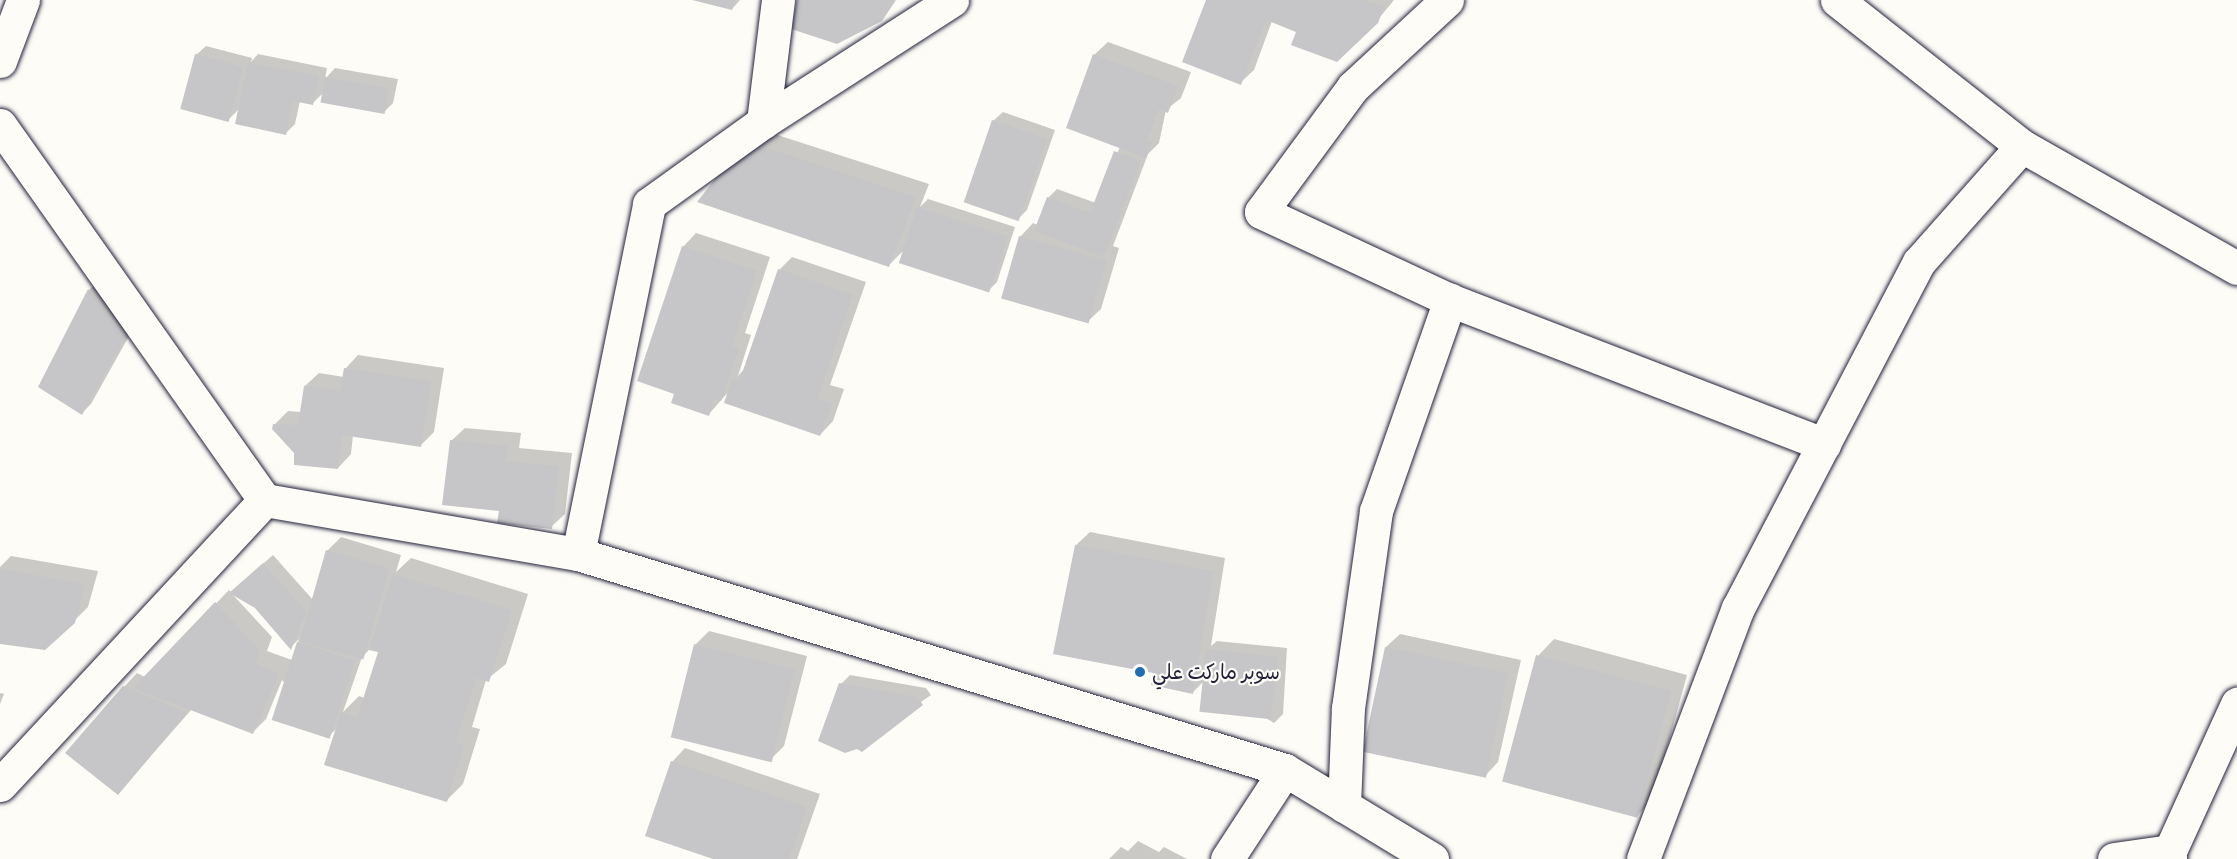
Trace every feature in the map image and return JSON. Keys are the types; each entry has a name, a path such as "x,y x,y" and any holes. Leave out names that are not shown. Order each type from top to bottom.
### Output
{"street":[{"path":"0,61 23,0"},
{"path":"763,122 778,0"},
{"path":"578,554 649,204 763,122 952,0"},
{"path":"1447,0 1353,87 1261,212 1450,300 1824,444"},
{"path":"1837,0 2022,146 2237,268"},
{"path":"0,125 265,500 578,554 1285,770 1432,859"},
{"path":"1642,859 1738,608 1919,262 2022,146"},
{"path":"1344,806 1348,708 1376,511 1450,300"},
{"path":"0,785 265,500"},
{"path":"2114,859 2170,855 2237,704"},
{"path":"1227,859 1285,770"}],"building":[{"path":"692,0 735,0 732,10"},
{"path":"797,0 896,0 882,21 837,44 791,29"},
{"path":"1206,0 1363,0 1384,7 1378,23 1337,62 1291,45 1296,32 1266,20 1241,85 1182,62"},
{"path":"195,54 243,67 229,122 180,109"},
{"path":"1093,54 1178,86 1168,113 1159,109 1147,141 1152,143 1146,158 1066,128"},
{"path":"248,63 319,76 313,105 293,101 286,135 235,124"},
{"path":"325,77 389,88 384,114 320,103"},
{"path":"992,120 1047,139 1019,221 964,202"},
{"path":"745,141 916,197 889,267 697,202"},
{"path":"1114,151 1141,161 1104,257 1034,231 1047,197 1090,213"},
{"path":"917,207 1007,236 989,292 899,263"},
{"path":"1019,236 1106,261 1089,324 1001,298"},
{"path":"682,246 757,271 732,346 739,348 721,401 714,399 709,416 671,403 674,394 637,381"},
{"path":"778,269 853,295 818,398 832,403 820,436 724,403 732,379 739,382"},
{"path":"88,289 125,339 82,415 38,387"},
{"path":"344,368 431,381 421,447 342,435 338,469 294,465 294,453 272,429 273,424 298,425 304,386 340,391"},
{"path":"450,440 508,446 506,461 559,466 552,529 497,523 499,511 442,505"},
{"path":"1075,545 1213,571 1193,694 1151,685 1153,673 1053,654"},
{"path":"326,550 389,568 363,660 300,641"},
{"path":"263,563 306,612 291,650 255,608 229,593"},
{"path":"0,569 85,584 75,623 45,650 0,644"},
{"path":"393,574 512,610 489,682 476,678 456,743 464,746 447,802 324,765 341,712 357,718 378,652 369,650"},
{"path":"215,602 260,651 255,664 279,673 253,734 133,688"},
{"path":"297,642 355,661 330,739 272,720"},
{"path":"694,644 795,669 772,762 671,737"},
{"path":"1385,647 1508,673 1486,778 1363,752"},
{"path":"1206,649 1278,657 1271,719 1199,712"},
{"path":"1536,655 1671,691 1637,818 1502,782"},
{"path":"839,683 917,697 923,705 862,752 857,749 845,753 818,741"},
{"path":"123,686 187,713 118,795 65,753"},
{"path":"671,761 807,807 789,859 713,859 645,836"}],"place":[{"name":"سوبر ماركت علي","path":"1140,672"}]}
